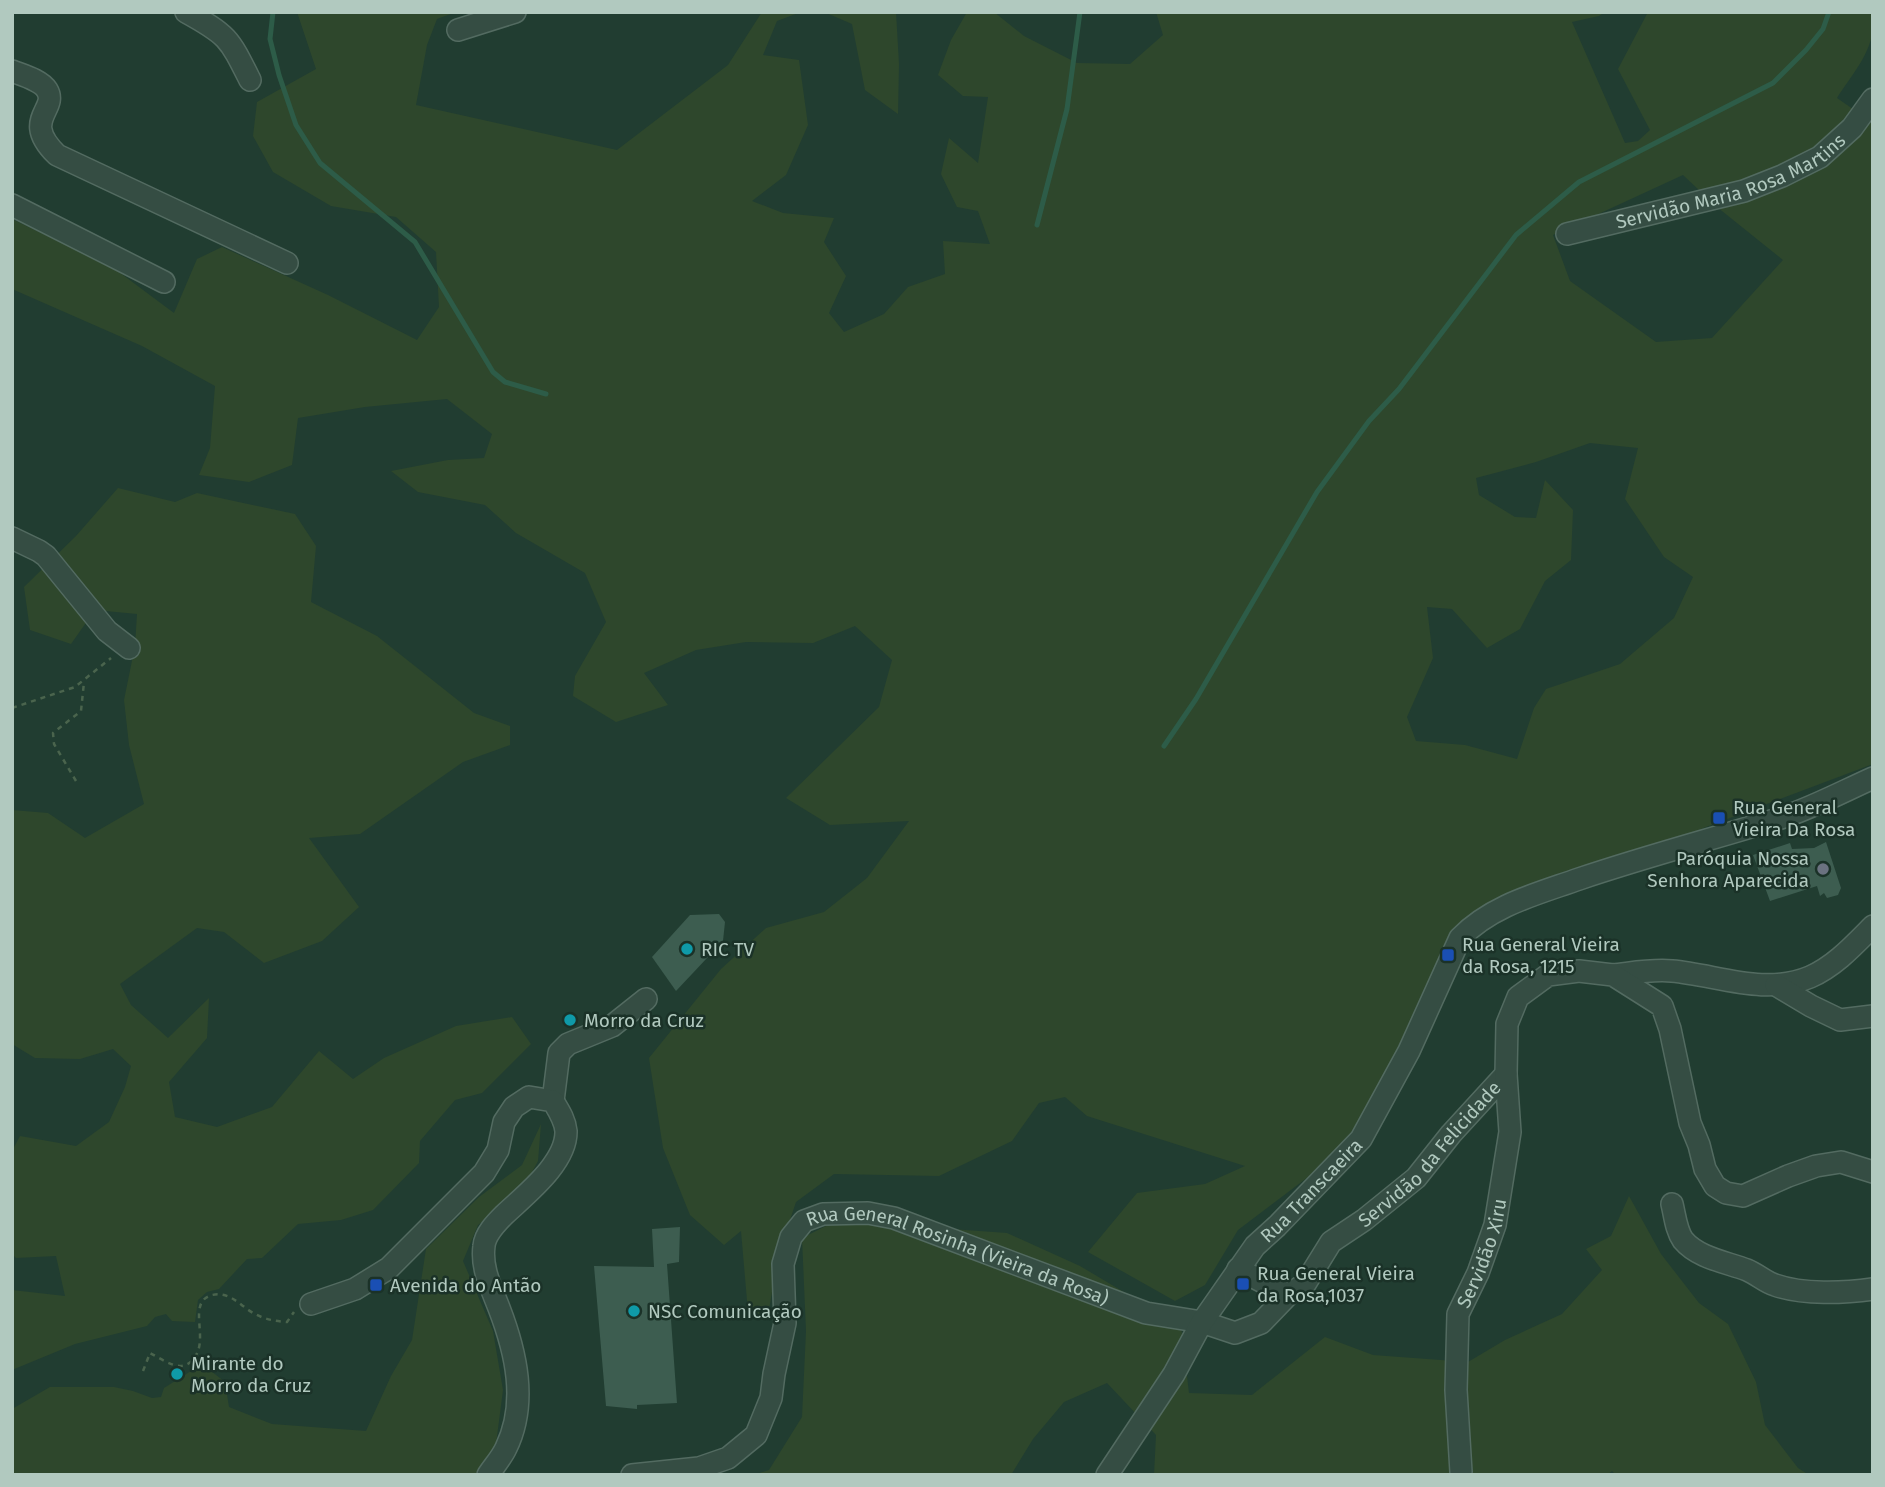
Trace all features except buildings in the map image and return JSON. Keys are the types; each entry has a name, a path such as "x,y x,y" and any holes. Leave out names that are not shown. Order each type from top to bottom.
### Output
{"street":[{"path":"186,12 213,27 229,40 250,80"},
{"path":"458,30 515,12"},
{"path":"12,71 41,84 48,91 49,100 40,122 42,141 57,155 287,263"},
{"name":"Servidão Maria Rosa Martins","path":"1567,234 1744,191 1782,176 1820,158 1852,128 1873,99"},
{"path":"12,205 164,282"},
{"path":"13,540 46,556 107,631 129,648"},
{"name":"Rua Transcaeira","path":"1202,1322 1255,1246 1278,1226 1361,1139 1409,1051 1460,938 1471,927 1517,900 1656,853 1787,816 1873,779"},
{"path":"1613,975 1669,971 1720,980 1776,985 1810,977 1848,952 1873,926"},
{"name":"Servidão da Felicidade","path":"1202,1322 1236,1332 1261,1323 1288,1295 1305,1284 1331,1242 1364,1220 1416,1178 1451,1134 1506,1074 1507,1024 1518,997 1548,975 1579,971 1613,975 1662,1006 1670,1029 1690,1123 1705,1168 1715,1186 1726,1193 1743,1196 1787,1176 1816,1166 1841,1162 1873,1172"},
{"path":"1776,985 1840,1020 1873,1016"},
{"path":"488,1475 506,1448 517,1416 518,1370 505,1323 484,1269 484,1243 495,1224 547,1174 561,1149 566,1133 563,1118 553,1101 559,1053 568,1044 612,1026 646,999"},
{"name":"Servidão Xiru","path":"1461,1472 1456,1390 1458,1314 1478,1273 1495,1225 1510,1132 1506,1074"},
{"path":"311,1304 355,1289 389,1268 484,1173 498,1150 504,1122 514,1107 529,1097 553,1101"},
{"path":"1672,1203 1676,1226 1684,1240 1714,1260 1749,1270 1775,1285 1788,1288 1840,1294 1873,1289"},
{"name":"Rua General Rosinha (Vieira da Rosa)","path":"632,1475 699,1468 728,1458 756,1436 771,1398 785,1323 783,1264 791,1237 804,1221 823,1214 868,1213 894,1218 1146,1313 1202,1322"},
{"path":"1238,1269 1288,1295"},
{"path":"1107,1475 1174,1374 1202,1322"}],"path":[{"path":"12,708 75,687 111,657 129,648"},
{"path":"76,781 52,738 53,733 81,711 84,682"},
{"path":"144,1371 150,1353 180,1366 191,1363 200,1352 202,1339 199,1308 203,1300 210,1296 237,1299 253,1313 272,1321 287,1322 299,1304 311,1304"}],"green space":[{"path":"297,12 456,12 437,19 427,45 416,105 617,150 728,65 762,12 801,12 777,21 763,55 799,60 808,125 786,175 752,201 783,213 834,218 824,242 846,276 829,313 844,332 884,314 908,287 945,274 943,241 990,244 978,211 957,207 941,174 949,138 978,163 988,97 963,96 938,75 951,40 967,12 994,12 1024,36 1077,63 1130,64 1163,35 1156,12 1605,12 1572,22 1625,143 1638,141 1650,130 1618,69 1648,12 1870,12 1873,23 1869,46 1837,98 1873,123 1873,764 1706,827 1452,935 1417,1013 1358,1125 1316,1171 1238,1230 1205,1285 1175,1301 1088,1252 1137,1193 1205,1184 1245,1166 1087,1116 1065,1097 1039,1103 1012,1141 939,1176 834,1174 796,1202 779,1253 768,1315 748,1312 741,1231 724,1245 690,1215 663,1148 649,1058 721,969 766,928 824,912 867,878 909,821 830,825 786,798 879,707 892,660 855,626 813,643 746,642 696,650 644,673 668,705 616,722 573,696 575,676 606,622 585,573 516,533 485,505 418,492 391,471 448,460 484,458 492,434 447,399 365,407 298,418 292,465 249,482 199,475 210,448 215,386 142,346 12,289 12,219 64,244 88,249 174,313 197,259 222,247 328,295 417,340 439,307 436,252 396,217 331,206 273,172 253,136 257,102 316,69","holes":["1683,175 1717,207 1783,260 1712,338 1656,342 1570,281 1553,235","1590,443 1638,448 1625,499 1664,557 1693,577 1674,618 1620,664 1546,689 1534,708 1517,759 1465,745 1416,741 1407,717 1433,658 1427,607 1452,609 1487,648 1520,629 1545,581 1571,560 1573,510 1545,480 1536,518 1515,517 1479,495 1476,478 1536,462"]},
{"path":"824,12 896,12 898,114 865,90 852,24"},
{"path":"118,488 175,502 197,493 295,514 316,546 311,602 377,636 474,713 510,726 510,745 463,762 360,834 309,838 359,907 322,941 264,963 224,932 197,928 120,984 131,1005 168,1038 209,998 207,1038 169,1082 175,1117 217,1127 272,1107 319,1051 353,1079 384,1058 456,1026 512,1017 531,1044 482,1093 455,1100 420,1141 419,1163 373,1210 341,1220 298,1224 262,1258 247,1259 219,1289 207,1292 198,1300 195,1322 172,1321 166,1314 155,1317 147,1326 75,1344 12,1370 12,1290 65,1296 56,1256 16,1258 12,1254 12,1151 20,1136 76,1146 109,1122 131,1066 113,1049 80,1059 35,1058 12,1044 12,810 48,813 85,838 144,804 129,745 124,700 135,646 137,614 95,610 71,644 30,630 24,587 76,536"},
{"path":"541,1124 538,1161 523,1189 478,1225 463,1261 493,1331 503,1390 496,1444 475,1475 12,1475 12,1409 50,1387 114,1387 152,1398 161,1397 164,1388 202,1364 225,1382 229,1407 272,1424 366,1431 391,1376 412,1340 426,1249 479,1197 522,1165"},
{"path":"1629,1196 1661,1254 1699,1303 1728,1324 1756,1382 1765,1425 1798,1468 1809,1475 1616,1475 1612,1471 1607,1475 1154,1475 1156,1435 1107,1383 1064,1402 1033,1439 1011,1475 753,1475 769,1470 802,1417 806,1331 802,1238 844,1217 896,1225 1007,1233 1080,1266 1181,1326 1189,1393 1252,1395 1325,1337 1373,1355 1468,1362 1505,1340 1562,1314 1602,1270 1586,1249 1611,1236"}],"waterway":[{"path":"273,12 270,39 279,75 296,125 320,163 415,242 493,372 505,382 546,394"},
{"path":"1037,225 1067,109 1080,12"},
{"path":"1164,746 1196,699 1317,492 1369,421 1399,389 1516,235 1579,182 1773,83 1823,29 1829,12"}],"place":[{"name":"Rua General Vieira Da Rosa","path":"1719,818"},
{"name":"Paróquia Nossa Senhora Aparecida","path":"1823,869"},
{"name":"RIC TV","path":"687,949"},
{"name":"Rua General Vieira da Rosa, 1215","path":"1448,955"},
{"name":"Morro da Cruz","path":"570,1020"},
{"name":"Rua General Vieira da Rosa,1037","path":"1243,1284"},
{"name":"Avenida do Antão","path":"376,1285"},
{"name":"NSC Comunicação","path":"634,1311"},
{"name":"Mirante do Morro da Cruz","path":"177,1374"}]}
